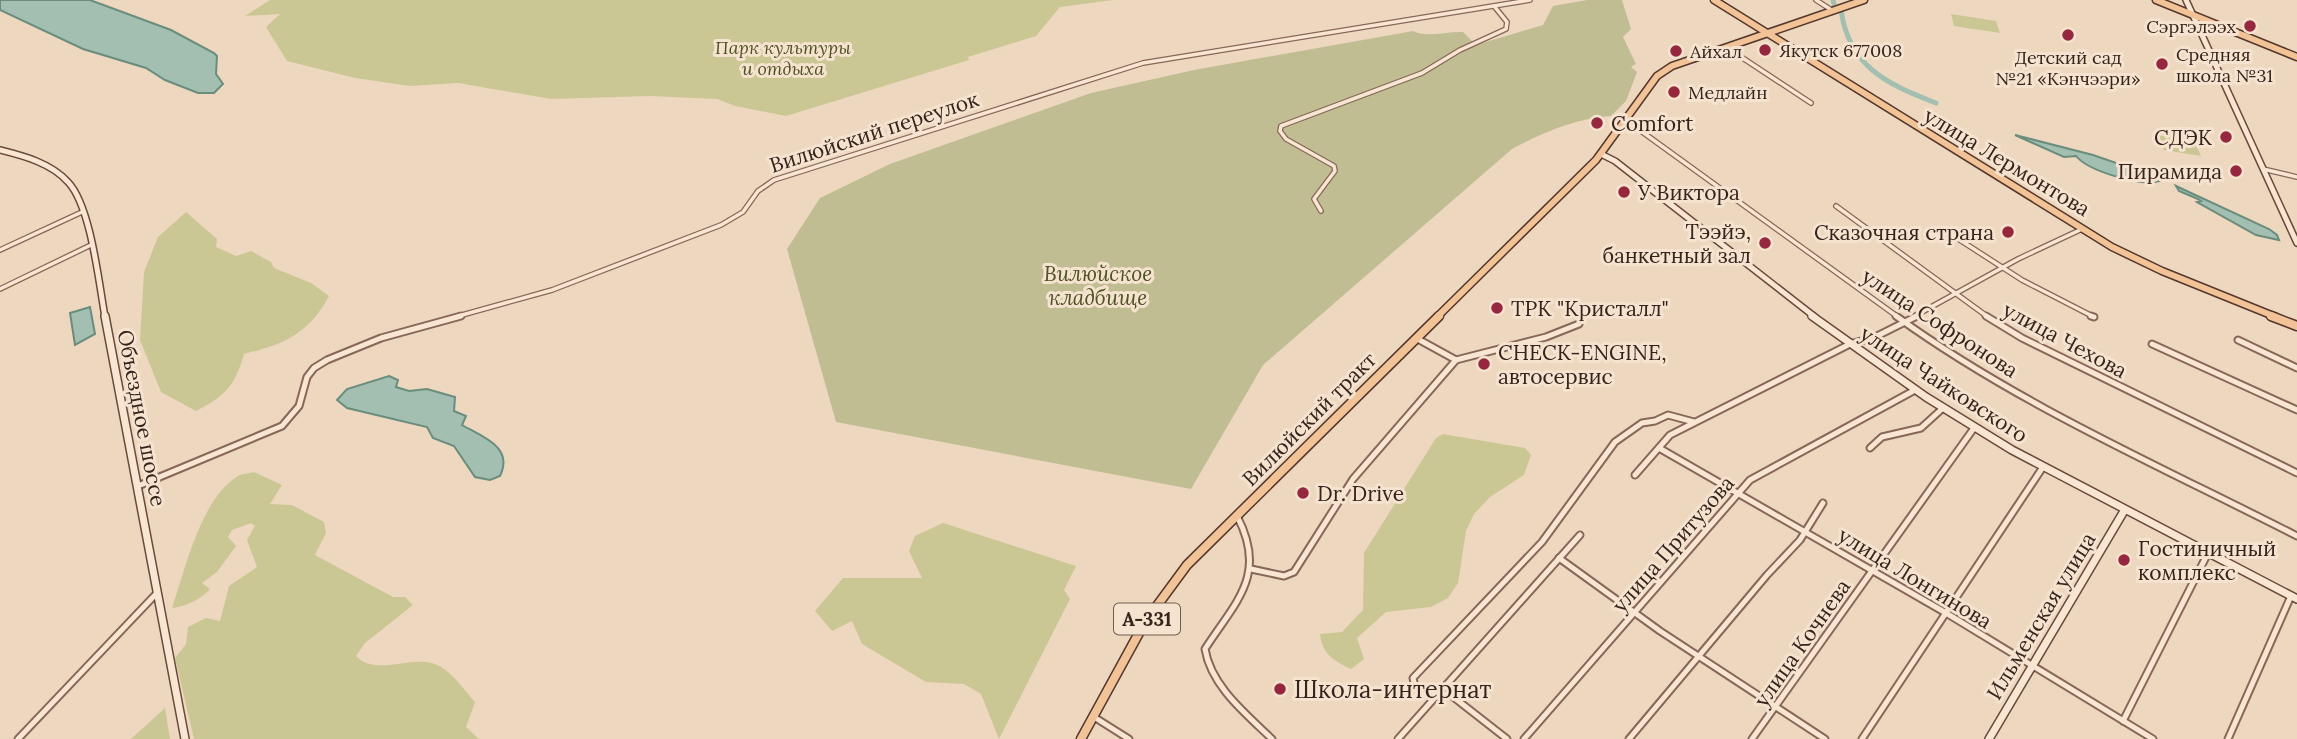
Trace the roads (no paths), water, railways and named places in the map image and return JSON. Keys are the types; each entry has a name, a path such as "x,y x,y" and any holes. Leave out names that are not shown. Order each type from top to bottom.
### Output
{"main road":[{"name":"улица Лермонтова","path":"1714,0 2083,229 2162,271 2297,326"},
{"path":"1765,32 1864,0"},
{"path":"2156,0 2297,57"},
{"path":"2186,0 2297,243"},
{"name":"А-331","path":"1601,154 1657,76 1672,66 1765,32"},
{"name":"Объездное шоссе","path":"0,150 42,163 59,174 80,200 138,486 185,739"},
{"name":"Вилюйский тракт","path":"1081,739 1145,622 1171,583 1601,154"},
{"name":"улица Чайковского","path":"1601,154 1615,161 1850,344 1974,428 2124,510 2294,597"},
{"name":"Ильменская улица","path":"1989,739 2124,510"}],"street":[{"name":"Вилюйский переулок","path":"138,486 282,426 299,406 307,377 314,368 327,360 405,330 552,290 668,247 721,225 743,212 758,191 774,180 1143,63 1530,0"},
{"path":"1816,0 1833,11"},
{"path":"1321,211 1314,199 1335,171 1334,166 1286,139 1280,131 1281,126 1422,73 1469,45 1506,29 1509,25 1494,6"},
{"path":"1725,47 1811,103"},
{"name":"улица Софронова","path":"1623,123 1641,131 1945,351 2010,389 2297,536"},
{"path":"2263,169 2297,177"},
{"name":"улица Чехова","path":"1836,206 1993,321 2073,365 2297,474"},
{"path":"0,250 82,212"},
{"path":"1635,475 1670,435 1850,344 1861,343 1904,322 2043,247 2083,229"},
{"path":"1950,233 2003,269 2094,317"},
{"path":"0,289 91,245"},
{"path":"1251,569 1284,576 1294,572 1353,479 1456,360 1539,339 1579,324"},
{"path":"1416,337 1456,360"},
{"path":"2238,340 2297,368"},
{"path":"2152,344 2297,410"},
{"name":"улица Притузова","path":"1524,739 1633,612 1754,478 1915,390"},
{"path":"1870,447 1882,437 1921,428 1944,408"},
{"path":"1507,739 1458,700 1441,691 1415,687 1413,678 1558,524 1592,471 1615,444 1638,425 1657,421 1664,416 1672,415 1694,422"},
{"name":"улица Кочнева","path":"1752,739 1974,428"},
{"name":"улица Лонгинова","path":"1659,448 1946,613 2153,739"},
{"path":"1862,739 2043,467"},
{"path":"1629,739 1806,531 1823,503"},
{"path":"1237,515 1251,541 1251,569 1246,587 1205,649 1205,659 1209,668 1239,705 1272,739"},
{"path":"1398,739 1580,535"},
{"path":"2123,721 2208,553"},
{"path":"1559,558 1633,612 1825,739"},
{"path":"18,739 156,594"},
{"path":"2228,739 2294,597"},
{"path":"1094,716 1129,739"}],"waterway":[{"path":"1833,0 1834,4"},
{"path":"1841,10 1852,46 1873,71 1936,103"}],"place":[{"name":"Сэргэлээх","path":"2250,26"},
{"name":"Детский сад №21 «Кэнчээри»","path":"2068,35"},
{"name":"Якутск 677008","path":"1765,50"},
{"name":"Айхал","path":"1676,51"},
{"name":"Средняя школа №31","path":"2162,64"},
{"name":"Медлайн","path":"1674,92"},
{"name":"Comfort","path":"1597,123"},
{"name":"СДЭК","path":"2226,137"},
{"name":"Пирамида","path":"2236,171"},
{"name":"У Виктора","path":"1624,192"},
{"name":"Сказочная страна","path":"2008,232"},
{"name":"Тээйэ, банкетный зал","path":"1765,243"},
{"name":"ТРК \"Кристалл\"","path":"1497,308"},
{"name":"CHECK-ENGINE, автосервис","path":"1484,364"},
{"name":"Dr. Drive","path":"1303,493"},
{"name":"Гостиничный комплекс","path":"2124,560"},
{"name":"Школа-интернат","path":"1280,689"}],"park label":[{"name":"Парк культуры и отдыха","path":"783,57"},
{"name":"Вилюйское кладбище","path":"1098,285"}]}
